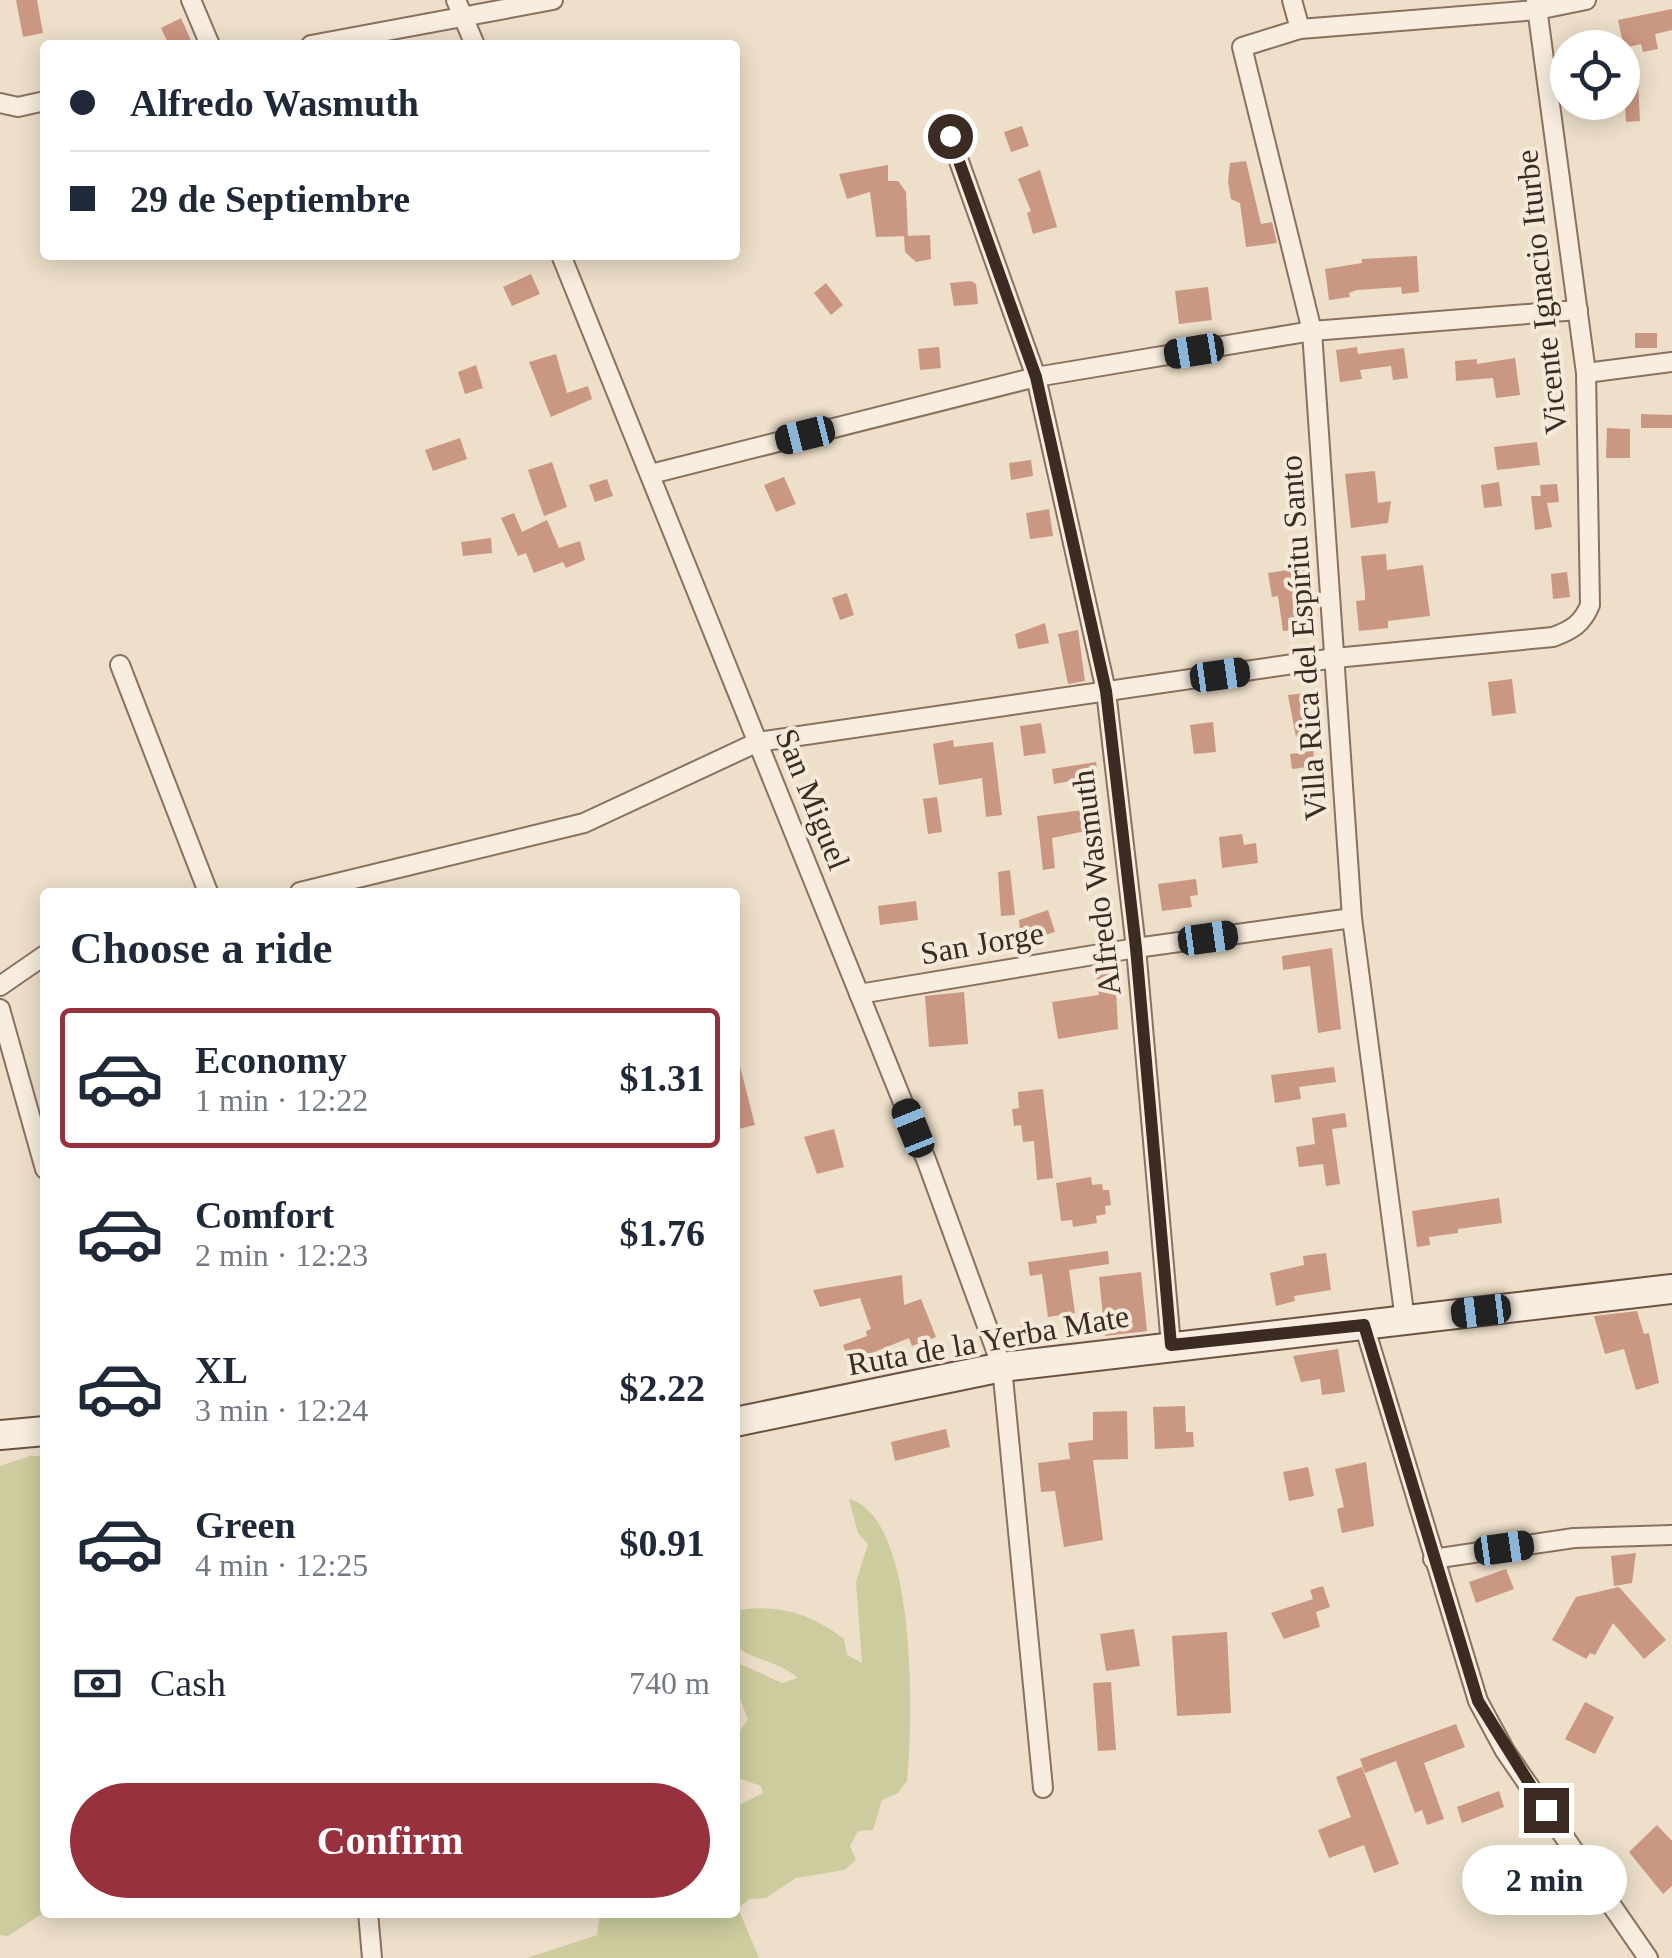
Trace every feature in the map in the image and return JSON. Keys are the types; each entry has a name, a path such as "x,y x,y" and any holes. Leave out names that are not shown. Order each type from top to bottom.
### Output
{"main road":[{"name":"Ruta de la Yerba Mate","path":"740,1421 1002,1368 1171,1345 1672,1289"},
{"path":"0,1434 40,1431"}],"street":[{"path":"191,0 208,40"},
{"path":"456,0 473,40"},
{"path":"339,40 553,0"},
{"path":"1292,0 1300,28 1586,0"},
{"name":"Vicente Ignacio Iturbe","path":"1336,658 1552,637 1570,631 1584,620 1590,604 1586,373 1536,5"},
{"name":"Villa Rica del Espíritu Santo","path":"1300,28 1242,47 1312,331 1352,918 1405,1320"},
{"path":"0,103 18,107 40,101"},
{"name":"Alfredo Wasmuth","path":"950,136 1036,377 1106,691 1136,948 1171,1345"},
{"name":"San Miguel","path":"563,260 859,994 1002,1368 1043,1788"},
{"path":"651,474 1036,377 1312,331 1578,310"},
{"path":"1586,373 1672,362"},
{"path":"316,888 584,823 758,742 1336,658"},
{"path":"120,665 206,888"},
{"name":"San Jorge","path":"859,994 1136,948 1352,918"},
{"path":"0,986 40,958"},
{"path":"0,1009 40,1152"},
{"path":"1364,1325 1478,1701 1505,1750 1648,1958"},
{"path":"1433,1559 1574,1538 1672,1536"},
{"path":"369,1918 372,1958"}],"green space":[{"path":"40,1456 40,1915 8,1936 0,1935 0,1466"},
{"path":"849,1499 872,1514 888,1542 899,1580 909,1670 907,1781 898,1793 882,1800 873,1830 858,1831 850,1846 856,1860 844,1870 796,1878 766,1898 750,1899 740,1906 740,1804 763,1793 761,1786 740,1779 740,1730 748,1720 740,1698 740,1664 782,1683 798,1678 740,1648 740,1610 767,1608 807,1617 844,1639 847,1655 862,1663 856,1582 868,1544 858,1533"},
{"path":"740,1913 759,1958 527,1958 597,1935 599,1918 740,1918"}],"building":[{"path":"16,0 37,0 43,33 23,37"},
{"path":"1672,9 1672,30 1655,34 1658,49 1643,52 1640,30 1620,30 1618,20"},
{"path":"181,18 191,40 167,40 161,28"},
{"path":"1022,126 1029,146 1011,152 1004,132"},
{"path":"1246,161 1261,224 1272,222 1277,243 1246,247 1240,203 1231,199 1228,182 1230,163"},
{"path":"888,165 888,181 898,181 906,192 908,236 876,237 870,192 847,199 839,174"},
{"path":"1040,170 1057,227 1033,234 1027,213 1031,211 1018,179"},
{"path":"930,235 931,259 916,262 905,252 904,236"},
{"path":"1417,256 1419,292 1402,294 1401,287 1357,290 1349,293 1350,297 1329,300 1325,269 1362,263 1362,259"},
{"path":"531,274 540,294 512,306 503,287"},
{"path":"826,283 843,305 831,315 814,293"},
{"path":"950,283 976,284 978,304 954,306"},
{"path":"1208,287 1212,320 1179,324 1175,291"},
{"path":"1635,333 1657,333 1657,348 1635,348"},
{"path":"939,347 941,368 920,370 918,349"},
{"path":"1357,347 1358,354 1404,348 1408,378 1393,380 1391,366 1360,370 1362,379 1340,382 1336,350"},
{"path":"556,354 567,393 588,386 592,399 551,417 529,362"},
{"path":"1515,358 1520,395 1496,398 1493,378 1456,381 1455,361 1477,359 1477,364"},
{"path":"476,365 483,388 465,394 458,372"},
{"path":"1641,414 1672,415 1672,428 1641,428"},
{"path":"1607,428 1630,429 1630,458 1606,458"},
{"path":"460,438 467,459 433,471 425,450"},
{"path":"1537,442 1540,465 1497,470 1494,447"},
{"path":"1031,460 1033,476 1011,480 1009,463"},
{"path":"552,462 567,507 544,516 528,470"},
{"path":"1375,471 1378,503 1391,501 1388,523 1351,528 1345,474"},
{"path":"784,477 796,504 776,512 764,485"},
{"path":"607,479 613,496 595,502 589,485"},
{"path":"1499,482 1502,506 1484,508 1481,485"},
{"path":"1557,484 1559,502 1547,503 1552,527 1535,530 1531,496 1541,496 1540,485"},
{"path":"1049,509 1053,536 1030,539 1026,513"},
{"path":"514,513 522,532 547,520 559,548 580,541 585,560 566,568 563,562 534,573 526,553 518,556 501,518"},
{"path":"491,538 492,553 463,556 461,542"},
{"path":"1386,554 1387,570 1423,565 1430,616 1388,621 1388,628 1359,631 1356,601 1365,600 1361,556"},
{"path":"1306,567 1310,591 1302,592 1307,628 1283,631 1278,596 1272,597 1268,573"},
{"path":"1567,572 1570,597 1553,599 1551,574"},
{"path":"847,593 854,615 840,620 832,598"},
{"path":"1045,623 1049,643 1018,649 1015,634"},
{"path":"1078,630 1085,681 1068,684 1058,634"},
{"path":"1512,679 1516,713 1492,716 1488,682"},
{"path":"1306,693 1315,766 1292,769 1290,754 1299,753 1288,695"},
{"path":"1213,722 1216,752 1194,754 1190,725"},
{"path":"1041,723 1046,753 1024,756 1020,726"},
{"path":"953,740 954,747 993,742 1002,815 986,817 982,778 939,785 933,744"},
{"path":"1096,762 1098,776 1054,784 1052,769"},
{"path":"937,797 942,832 928,834 923,799"},
{"path":"1083,810 1086,831 1052,838 1055,868 1043,870 1037,816"},
{"path":"1242,834 1244,845 1256,843 1258,863 1222,868 1219,837"},
{"path":"1010,870 1015,915 1001,916 998,872"},
{"path":"1196,879 1198,895 1190,896 1192,907 1162,911 1158,884"},
{"path":"916,901 918,920 880,925 878,906"},
{"path":"1048,910 1055,932 1021,942 1019,920"},
{"path":"1332,948 1341,1029 1318,1033 1310,966 1283,970 1282,956"},
{"path":"1115,970 1118,1029 1058,1039 1052,1002 1099,995 1096,973"},
{"path":"964,992 968,1044 929,1047 925,996"},
{"path":"740,1066 755,1125 740,1129"},
{"path":"1334,1067 1336,1082 1299,1087 1301,1099 1275,1103 1271,1075"},
{"path":"1043,1089 1053,1178 1037,1180 1034,1141 1023,1142 1021,1125 1014,1126 1012,1109 1019,1108 1018,1092"},
{"path":"1345,1113 1347,1127 1332,1129 1340,1184 1326,1186 1323,1164 1299,1167 1296,1147 1315,1144 1312,1118"},
{"path":"834,1129 844,1167 817,1174 804,1137"},
{"path":"1091,1177 1092,1185 1102,1184 1103,1190 1109,1190 1111,1205 1105,1206 1106,1214 1096,1216 1097,1223 1073,1227 1072,1220 1061,1221 1056,1183"},
{"path":"1499,1198 1502,1223 1429,1237 1430,1245 1417,1247 1412,1211"},
{"path":"1108,1251 1109,1264 1069,1270 1075,1313 1048,1317 1042,1274 1030,1276 1028,1262"},
{"path":"1326,1253 1331,1290 1294,1296 1295,1301 1276,1306 1270,1273 1304,1265 1303,1256"},
{"path":"1141,1272 1147,1331 1105,1336 1099,1277"},
{"path":"902,1275 904,1305 921,1299 936,1337 912,1346 909,1338 872,1353 877,1364 853,1373 843,1345 867,1336 866,1331 871,1329 860,1298 820,1307 813,1290"},
{"path":"1637,1311 1644,1334 1649,1333 1659,1383 1636,1390 1624,1349 1605,1354 1594,1316"},
{"path":"1034,1324 1036,1345 1021,1347 1019,1326"},
{"path":"1338,1349 1345,1392 1322,1395 1320,1379 1301,1382 1293,1356"},
{"path":"1185,1406 1186,1432 1193,1432 1194,1447 1155,1449 1153,1407"},
{"path":"1127,1411 1128,1459 1093,1460 1103,1540 1064,1547 1055,1491 1041,1492 1038,1463 1070,1459 1068,1443 1093,1440 1093,1412"},
{"path":"946,1429 950,1447 895,1461 891,1442"},
{"path":"1366,1462 1374,1526 1342,1533 1337,1509 1344,1507 1335,1469"},
{"path":"1308,1467 1314,1496 1289,1501 1283,1472"},
{"path":"1636,1553 1632,1583 1614,1586 1611,1556"},
{"path":"1506,1569 1514,1589 1476,1603 1469,1582"},
{"path":"1323,1586 1330,1607 1316,1612 1320,1627 1284,1639 1271,1613 1313,1599 1310,1590"},
{"path":"1619,1587 1666,1640 1644,1659 1613,1623 1595,1655 1590,1653 1586,1659 1552,1640 1576,1597"},
{"path":"1134,1629 1140,1666 1106,1671 1100,1634"},
{"path":"1227,1632 1231,1713 1177,1716 1172,1636"},
{"path":"1111,1682 1116,1750 1098,1751 1093,1683"},
{"path":"1585,1702 1614,1717 1595,1754 1565,1739"},
{"path":"1456,1724 1465,1747 1424,1763 1444,1819 1427,1825 1422,1810 1415,1813 1396,1761 1365,1773 1360,1759"},
{"path":"1362,1767 1399,1864 1374,1873 1364,1845 1329,1858 1318,1830 1351,1817 1336,1777"},
{"path":"1499,1791 1504,1807 1462,1823 1457,1807"},
{"path":"1657,1825 1672,1841 1672,1886 1663,1894 1629,1852"}],"route":[{"path":"950,136 1036,377 1106,691 1110,755 1136,948 1171,1345 1364,1325 1478,1701 1505,1750 1546,1810"}]}
